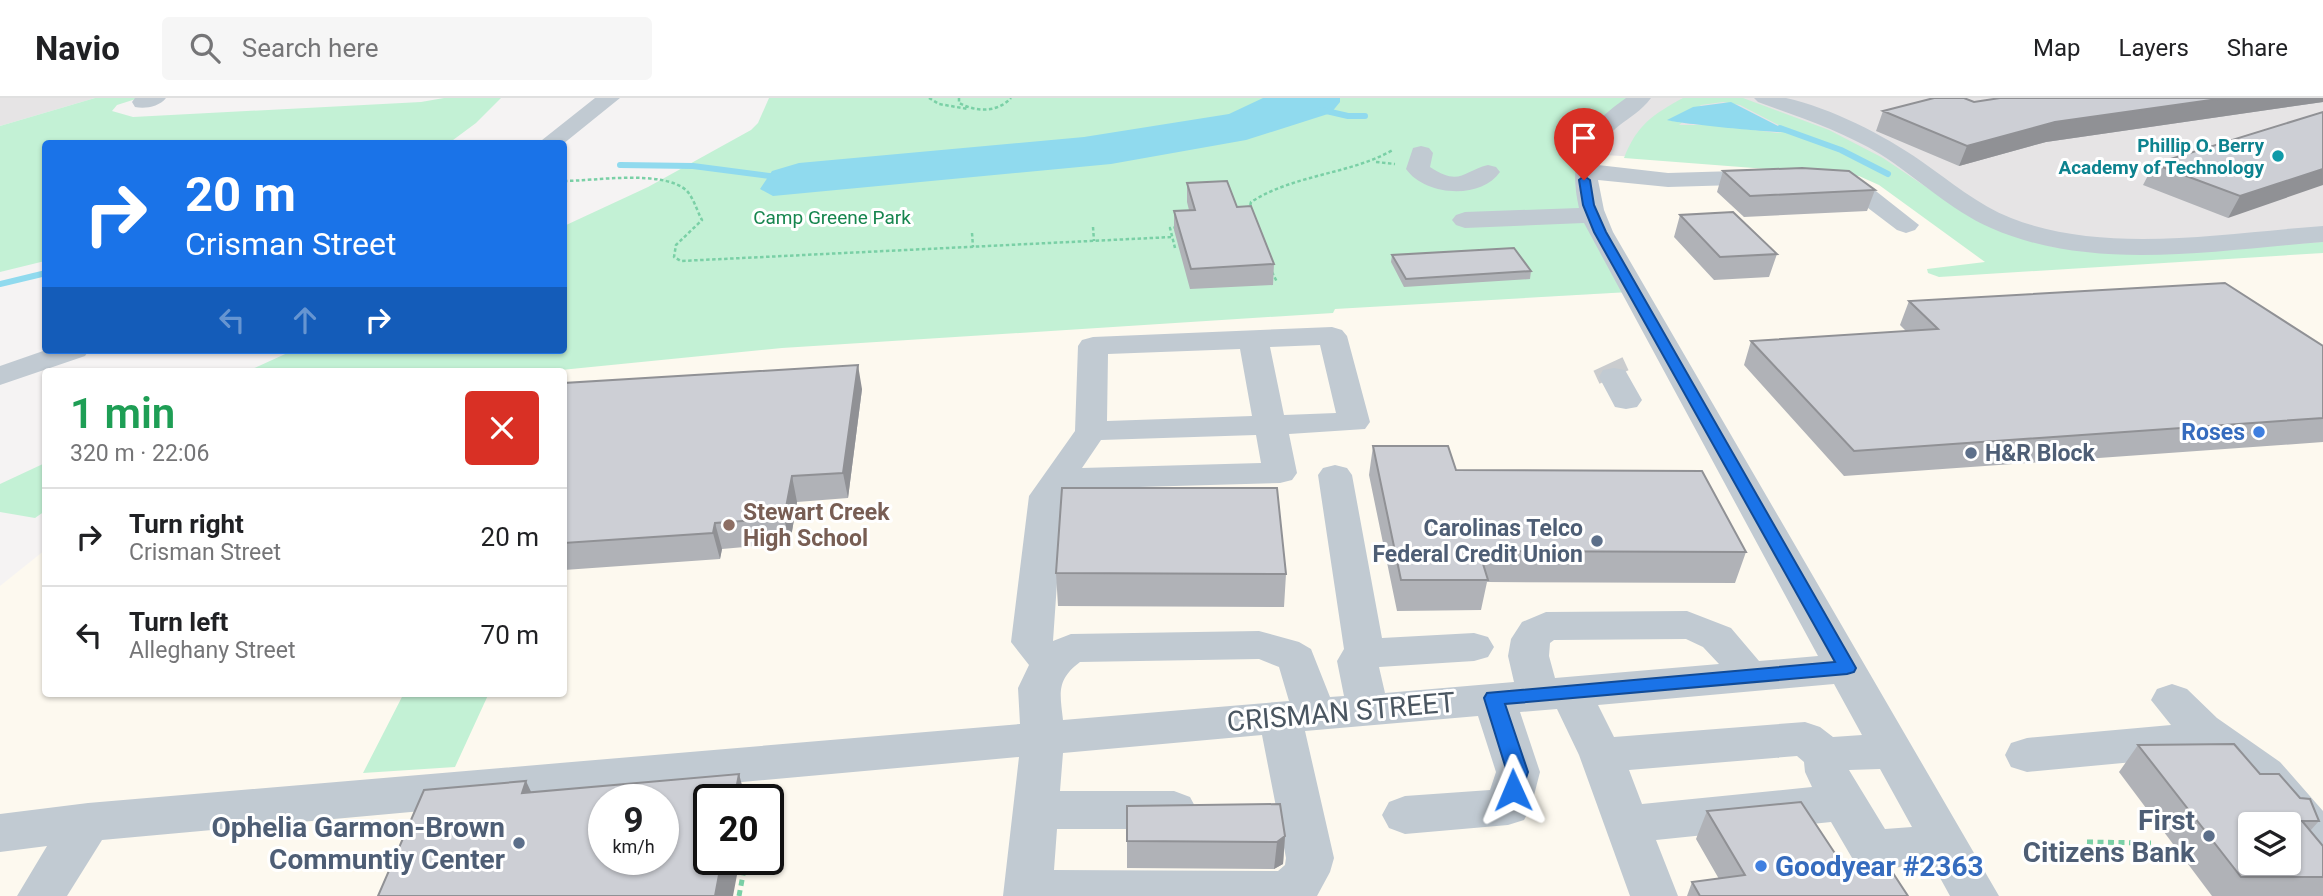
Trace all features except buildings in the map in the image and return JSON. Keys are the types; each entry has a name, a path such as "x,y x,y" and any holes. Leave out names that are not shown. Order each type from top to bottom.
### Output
{"street":[{"path":"553,140 610,98"},
{"path":"1640,98 1604,126 1587,157 1585,171 1588,205 1601,235 1975,896"},
{"path":"1765,98 1859,134 1886,148 1980,213 2005,225 2036,234 2106,246 2323,234"},
{"path":"1421,153 1418,169 1427,177 1441,181 1473,182 1482,179 1488,172"},
{"path":"1585,171 1668,180 1767,177 1849,182 1906,225"},
{"path":"1465,220 1593,215"},
{"path":"1051,663 1031,642 1046,496 1091,431 1093,346 1332,336 1354,422 1091,431"},
{"path":"1056,479 1280,473 1253,340"},
{"path":"0,376 63,354"},
{"path":"1335,475 1365,653"},
{"path":"1654,896 1601,755 1555,693 1526,646 1533,632 1546,626 1687,625 1709,631 1724,640 1748,676"},
{"path":"1036,810 1260,810 1310,858 1308,873 1297,887 1276,893 1027,894 1043,737 1039,688 1051,663 1071,648 1259,645 1285,652 1297,659 1297,715 1260,810"},
{"path":"1368,709 1357,661 1365,653 1474,647"},
{"name":"CRISMAN STREET","path":"0,833 88,822 1847,668"},
{"path":"1405,815 1508,807 1518,772 1494,698"},
{"path":"2172,700 2202,730 2264,774 2323,844"},
{"path":"1601,755 1805,739 1825,754 1894,751"},
{"path":"2027,755 2176,741 2198,743 2242,756"},
{"path":"1825,754 1827,772 1872,849 1947,845"},
{"path":"1627,824 1843,802"},
{"path":"41,896 88,822"}],"path":[{"path":"929,98 939,104 960,109 1001,106 1011,98"},
{"path":"959,98 962,106 976,109"},
{"path":"1252,219 1248,209 1251,202 1260,195 1320,173 1371,161 1394,150"},
{"path":"1371,161 1399,164"},
{"path":"567,181 654,180 682,187 692,197 702,220 677,245 674,257 681,261 1172,237"},
{"path":"1093,227 1094,241"},
{"path":"1175,248 1170,228 1184,227"},
{"path":"972,233 973,247"},
{"path":"1272,270 1277,282"},
{"path":"2087,842 2151,843"},
{"path":"739,896 743,875"}],"shaded area":[{"path":"0,98 95,98 0,126"},
{"path":"1642,98 2323,98 2323,251 2022,268 1891,173 1590,154"},
{"path":"1590,154 1891,173 2323,251 2323,896 1986,896 1605,233"},
{"path":"1629,292 1967,896 0,896 0,586 42,552 42,697 567,697 567,368 280,368 502,354 567,354 567,350"}],"green space":[{"path":"95,98 139,98 117,105 112,111 133,117 421,102 444,98 501,98 476,123 453,140 42,140 42,262 0,272 0,126"},
{"name":"Camp Greene Park","path":"769,98 1637,98 1584,157 1629,292 1335,309 1333,313 782,348 567,369 255,368 285,354 567,354 567,225 648,187 751,130 758,123"},
{"path":"1683,98 1743,98 1829,130 1883,158 1969,216 2020,238 2053,247 2089,252 2143,254 2323,242 2323,253 1939,277 1928,273 1927,269 1985,262 1879,185 1859,176 1624,158 1640,129 1654,116","holes":["1723,102 1740,105 1790,131 1777,133 1717,125 1679,125 1701,105"]},
{"path":"42,464 42,513 35,518 0,512 0,484"},
{"path":"402,697 487,697 455,767 363,773"}],"water":[{"path":"1263,98 1340,98 1340,102 1331,113 1246,140 1111,164 773,196 760,189 772,171 799,163 1084,137 1229,114"},
{"path":"1731,102 1790,132 1667,120 1693,107"}],"waterway":[{"path":"1322,110 1348,116 1365,116"},
{"path":"1780,128 1841,150 1888,174"},
{"path":"620,165 693,166 777,177"},
{"path":"0,284 42,274"}],"tunnel":[{"path":"1608,364 1614,377"}],"place":[{"name":"Phillip O. Berry Academy of Technology","path":"2278,156"},
{"name":"Roses","path":"2259,432"},
{"name":"H&R Block","path":"1971,453"},
{"name":"Stewart Creek High School","path":"729,525"},
{"name":"Carolinas Telco Federal Credit Union","path":"1597,541"},
{"name":"First Citizens Bank","path":"2209,836"},
{"name":"Ophelia Garmon-Brown Communtiy Center","path":"519,843"},
{"name":"Goodyear #2363","path":"1761,866"}],"route":[{"path":"1513,790 1518,772 1494,698 1847,668 1600,232 1588,205 1584,180"}]}
